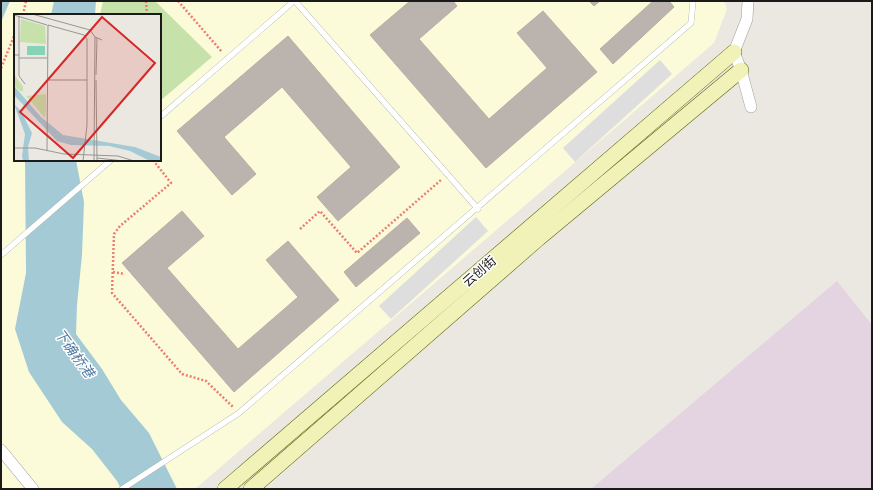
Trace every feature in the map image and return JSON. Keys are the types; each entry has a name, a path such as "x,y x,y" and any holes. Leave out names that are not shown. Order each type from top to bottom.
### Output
{"main road":[{"name":"云创街","path":"225,489 734,52"},
{"name":"云创街","path":"251,489 539,238 741,70"}],"street":[{"path":"748,1 747,19 734,52 741,70 751,107"},
{"path":"1,450 33,489"}],"lane":[{"path":"161,116 294,1 478,209"},
{"path":"122,489 239,413 478,209 691,23 693,1"},
{"path":"1,255 110,161"}],"path":[{"path":"23,14 26,1"},
{"path":"146,1 147,14"},
{"path":"178,1 228,58"},
{"path":"1,68 14,36"},
{"path":"154,161 171,183 120,226 114,234 112,293 182,374 206,381 239,413"},
{"path":"300,229 320,211 357,254 447,174"},
{"path":"113,272 125,274"}],"shaded area":[{"path":"1,1 724,1 727,9 714,43 195,489 1,489"},
{"path":"660,60 672,74 575,162 563,148"},
{"path":"476,217 488,231 391,319 379,306"},
{"path":"837,281 872,325 872,489 591,489"}],"green space":[{"path":"103,1 155,1 212,57 161,100 161,14 100,14"}],"water":[{"path":"1,1 10,1 1,22"},
{"path":"54,1 96,1 95,14 51,14"},
{"name":"下确桥港","path":"25,161 76,161 84,202 82,255 76,334 102,369 121,400 149,433 177,489 121,489 117,481 92,449 62,422 29,372 15,329 26,273"}],"building":[{"path":"410,1 453,1 457,6 419,39 489,119 547,68 517,33 543,11 597,72 486,168 370,35"},
{"path":"589,1 600,1 594,6"},
{"path":"653,1 669,1 674,7 613,64 600,49"},
{"path":"288,36 400,167 338,221 317,197 351,167 282,87 224,137 256,174 232,195 177,131"},
{"path":"182,211 204,236 167,268 238,349 298,297 266,260 288,241 339,300 234,392 122,263"},
{"path":"407,218 420,233 356,287 344,272"}]}
